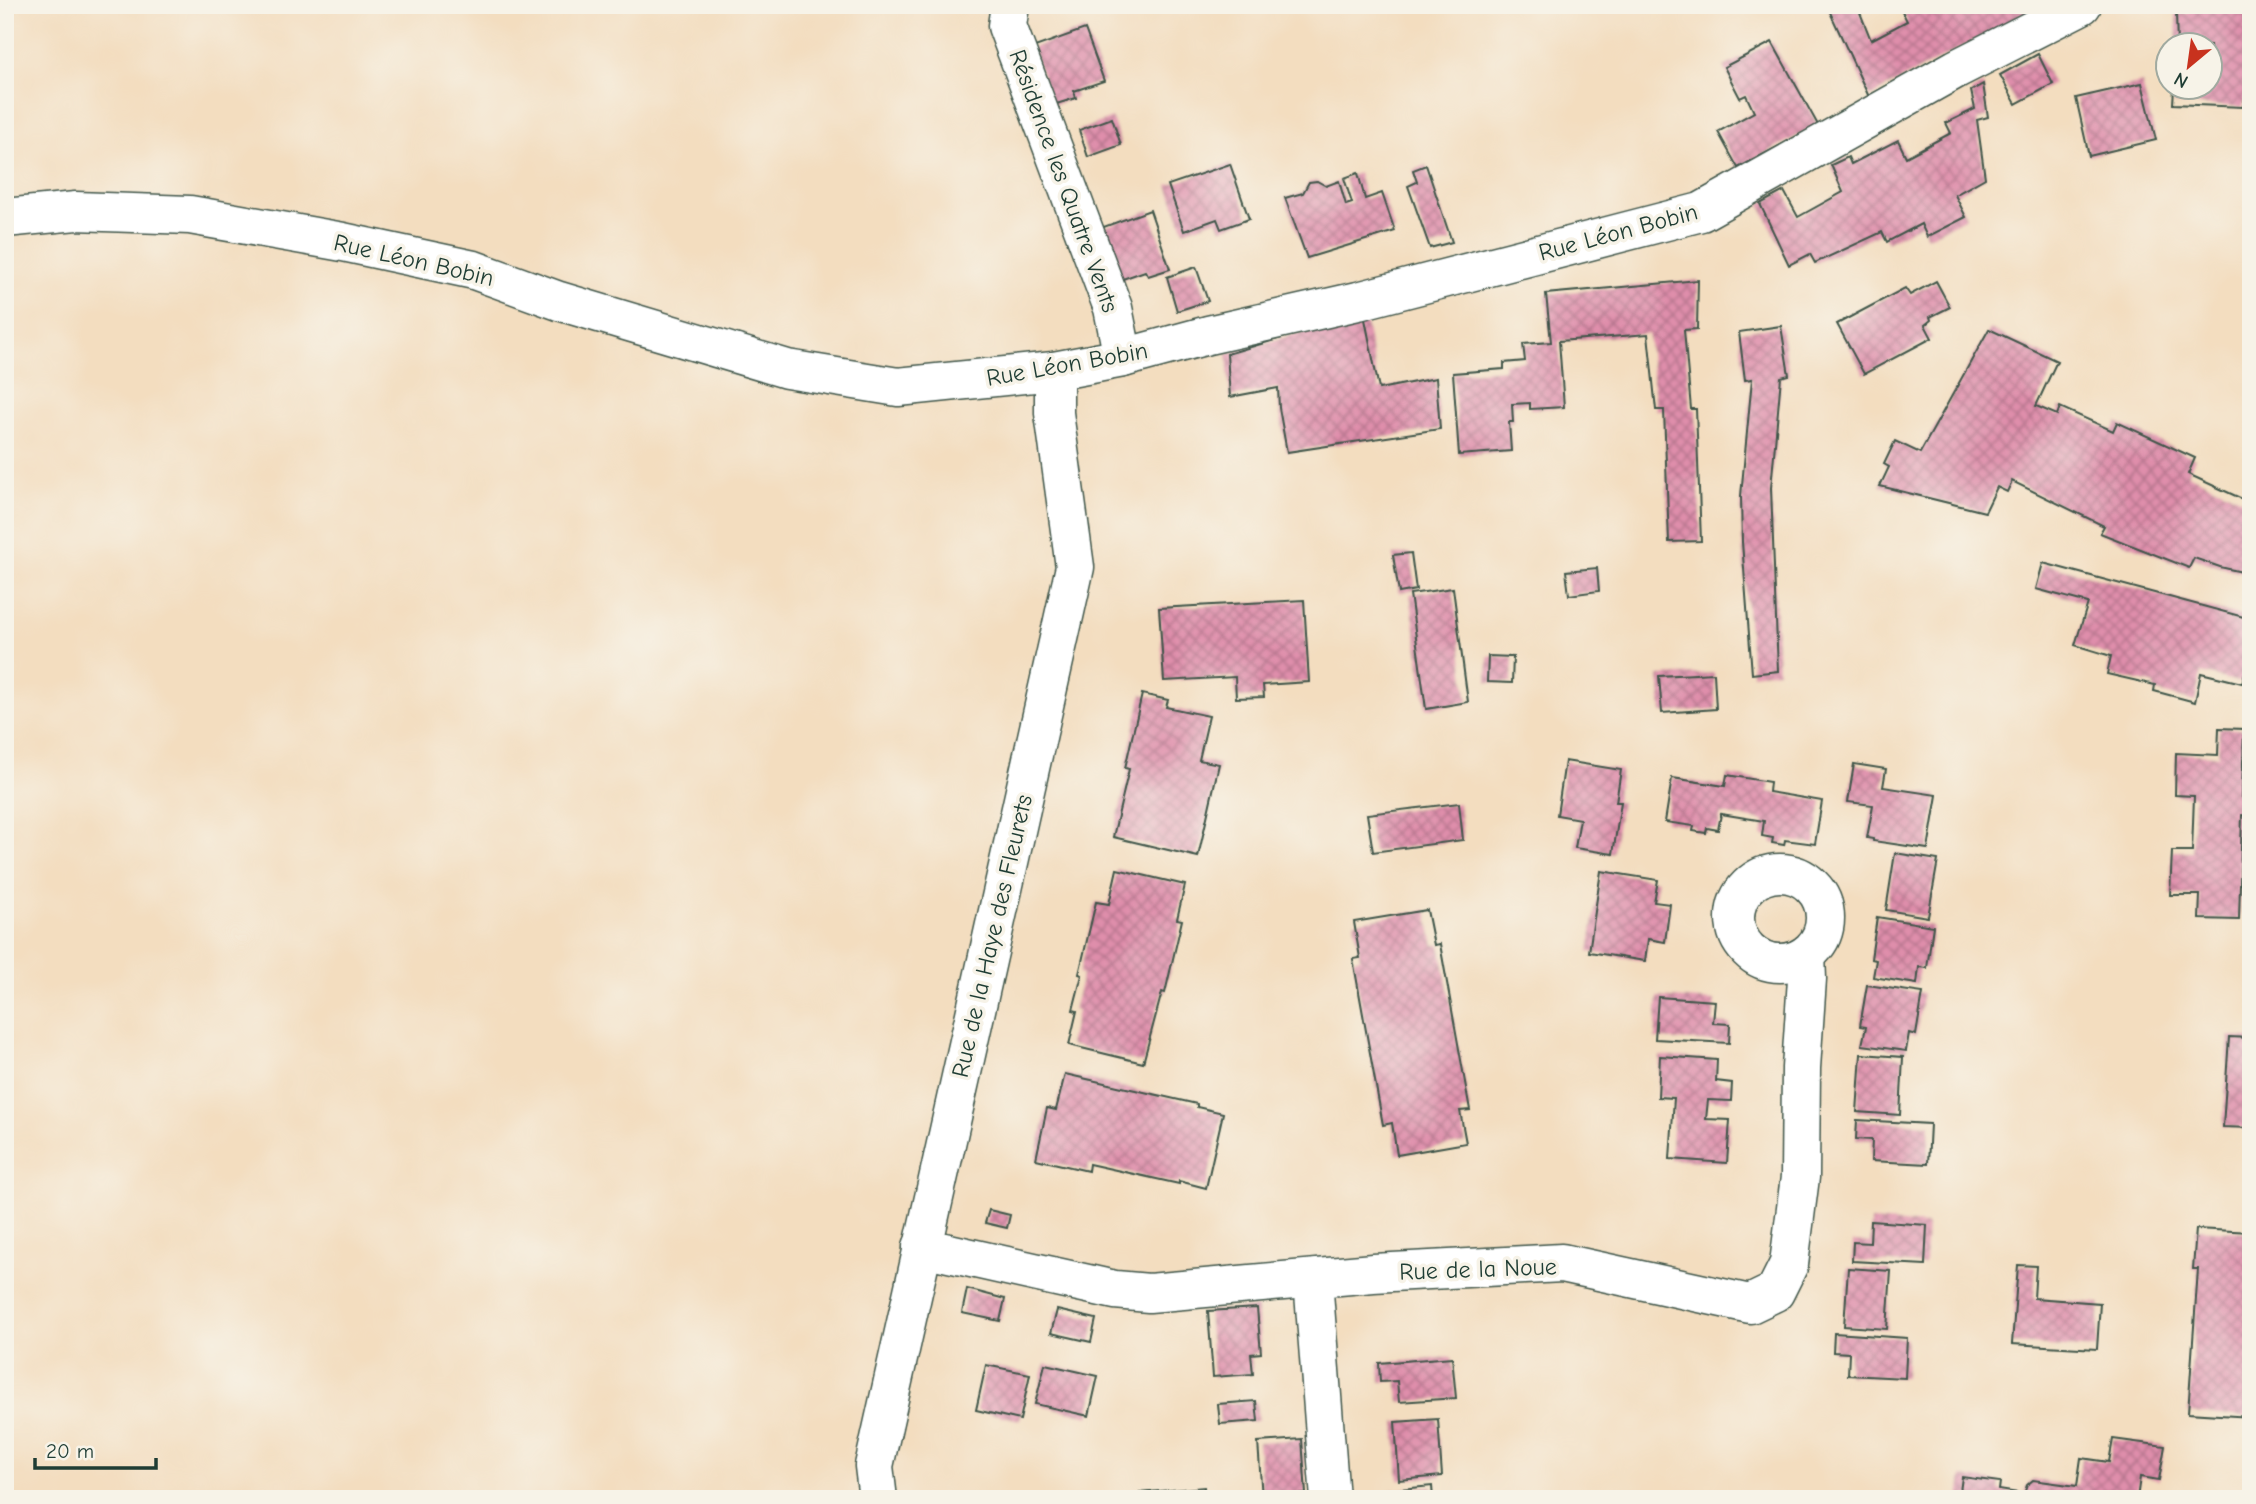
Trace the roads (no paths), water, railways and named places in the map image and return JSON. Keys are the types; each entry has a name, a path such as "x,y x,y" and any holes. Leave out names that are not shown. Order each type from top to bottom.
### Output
{"street":[{"name":"Résidence les Quatre Vents","path":"1010,5 1006,26 1113,308 1123,358"},
{"name":"Rue Léon Bobin","path":"5,218 75,211 190,215 343,242 474,270 559,301 787,369 898,387 1054,371 1123,358 1209,335 1384,295 1701,212 1956,69 2082,5"},
{"name":"Rue de la Haye des Fleurets","path":"878,1499 874,1466 1075,566 1054,413 1054,371"},
{"name":"Rue de la Noue","path":"922,1247 1126,1291 1149,1293 1373,1273 1562,1263 1750,1304 1775,1292 1789,1264 1800,1177 1806,955"},
{"path":"1313,1280 1330,1499"}]}
